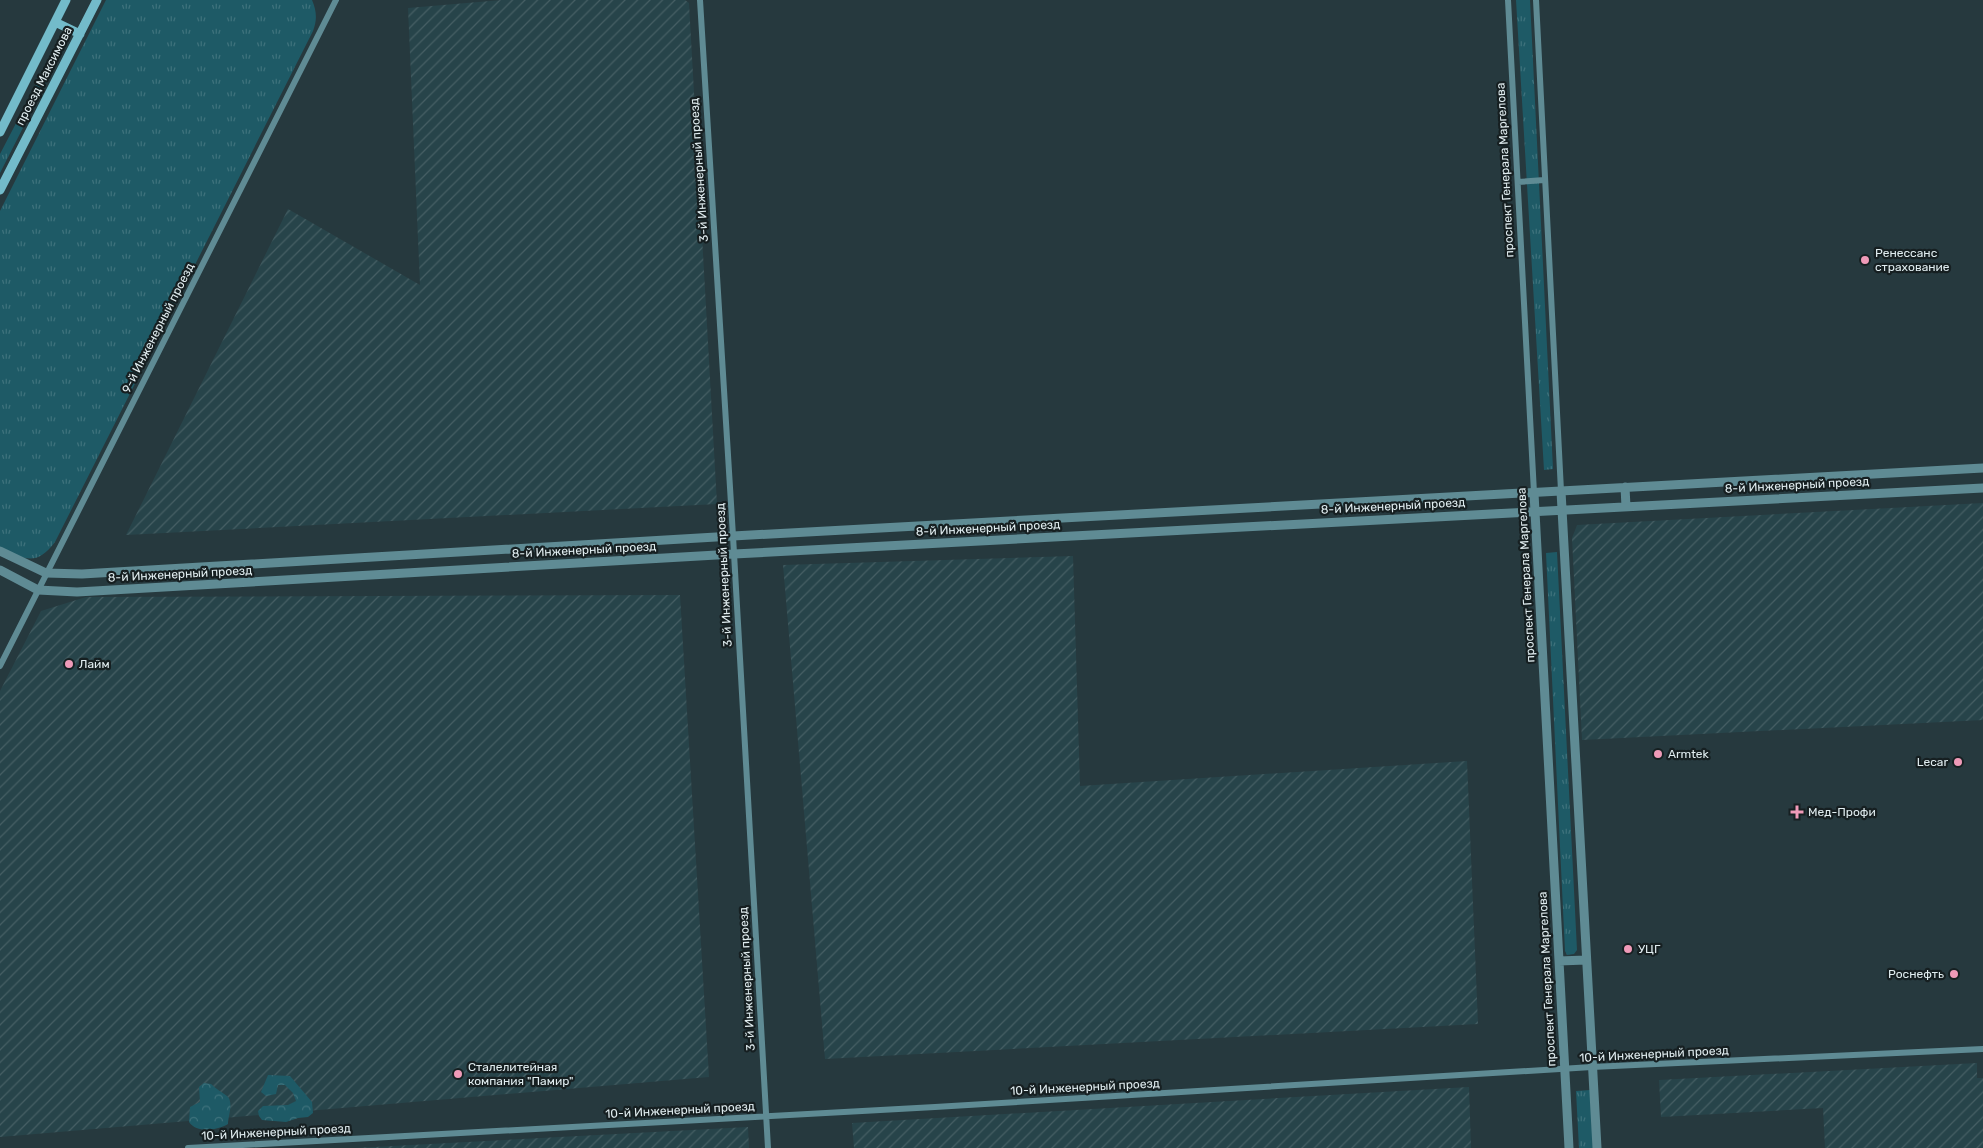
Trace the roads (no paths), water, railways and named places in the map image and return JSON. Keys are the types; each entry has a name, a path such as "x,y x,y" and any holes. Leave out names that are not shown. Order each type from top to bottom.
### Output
{"main road":[{"name":"проезд Максимова","path":"0,132 66,0"},
{"name":"проезд Максимова","path":"0,190 97,0"},
{"path":"55,22 80,34"}],"street":[{"name":"9-й Инженерный проезд","path":"0,666 336,0"},
{"name":"3-й Инженерный проезд","path":"700,0 768,1148"},
{"name":"проспект Генерала Маргелова","path":"1508,0 1569,1148"},
{"path":"1536,0 1597,1148"},
{"path":"1518,182 1544,177"},
{"name":"8-й Инженерный проезд","path":"0,551 46,573 82,574 733,536 1983,468"},
{"path":"1625,487 1626,507"},
{"name":"8-й Инженерный проезд","path":"0,570 38,590 77,592 879,546 1983,488"},
{"path":"878,528 879,546"},
{"path":"1559,961 1586,960"},
{"name":"10-й Инженерный проезд","path":"188,1148 1592,1067 1983,1048"}],"place":[{"name":"Ренессанс страхование","path":"1865,260"},
{"name":"Лайм","path":"69,664"},
{"name":"Armtek","path":"1658,754"},
{"name":"Lecar","path":"1958,762"},
{"name":"Мед-Профи","path":"1797,812"},
{"name":"УЦГ","path":"1628,949"},
{"name":"Роснефть","path":"1954,974"},
{"name":"Сталелитейная компания \"Памир\"","path":"458,1074"}]}
